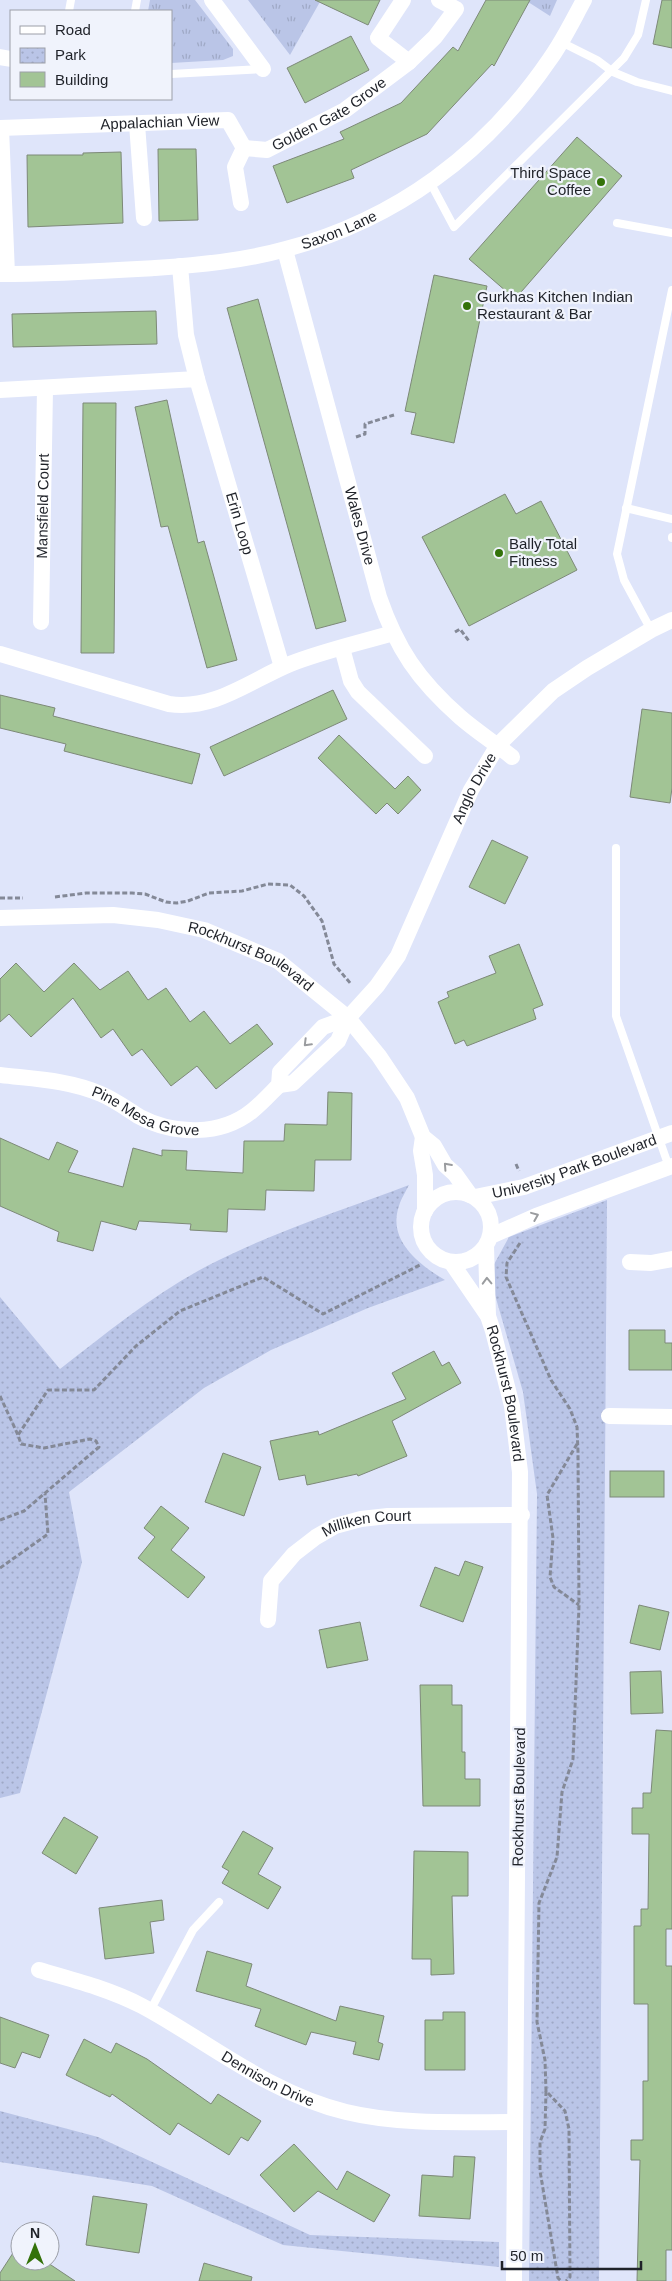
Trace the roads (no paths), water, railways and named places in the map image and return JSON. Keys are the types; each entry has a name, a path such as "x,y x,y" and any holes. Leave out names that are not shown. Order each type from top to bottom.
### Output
{"street":[{"path":"212,0 263,69"},
{"path":"402,0 378,38 409,62"},
{"name":"Golden Gate Grove","path":"244,148 267,150 345,110 409,62 435,36 456,8 439,0"},
{"name":"Saxon Lane","path":"3,274 94,272 234,260 285,250 340,232 389,210 430,182 495,128 533,83 561,42 584,0"},
{"name":"Appalachian View","path":"1,128 228,120 244,148"},
{"path":"137,124 144,218"},
{"path":"1,128 3,274"},
{"path":"241,203 235,167 244,148"},
{"name":"Wales Drive","path":"285,250 379,596 393,633 408,660 424,681 461,718 512,757"},
{"name":"Erin Loop","path":"180,266 185,328 197,379 282,667"},
{"path":"0,390 45,389 197,379"},
{"name":"Mansfield Court","path":"41,622 45,389"},
{"name":"Anglo Drive","path":"348,1018 377,986 398,956 471,790 498,745 552,691 651,630 672,620"},
{"path":"0,654 177,705 193,706 210,702 282,667 393,633"},
{"path":"342,648 351,681 358,692 425,756"},
{"name":"Rockhurst Boulevard","path":"0,918 113,915 158,920 204,930 278,961 348,1018 380,1056 407,1098 423,1137 434,1146 445,1165 455,1174 472,1196"},
{"name":"Pine Mesa Grove","path":"0,1075 77,1086 100,1094 140,1117 159,1125 182,1130 200,1130 232,1123 251,1112 279,1085 280,1072 323,1027 348,1018"},
{"name":"University Park Boulevard","path":"472,1196 524,1187 666,1135"},
{"name":"Rockhurst Boulevard","path":"423,1137 421,1151 425,1175 425,1211"},
{"name":"University Park Boulevard","path":"489,1241 536,1216 671,1169"},
{"path":"453,1192 472,1196 483,1204 489,1214 492,1225 489,1241 479,1254 468,1260 452,1262 434,1255 426,1246 422,1234 422,1222 425,1211 442,1195 453,1192"},
{"name":"Rockhurst Boulevard","path":"488,1316 489,1241"},
{"path":"630,1262 651,1263 672,1259"},
{"name":"Rockhurst Boulevard","path":"452,1262 488,1316 499,1349 512,1406 518,1444 522,1515 514,2281"},
{"path":"609,1416 672,1417"},
{"name":"Milliken Court","path":"268,1620 271,1581 294,1554 316,1537 335,1526 361,1519 388,1516 522,1515"},
{"name":"Dennison Drive","path":"39,1970 110,1992 150,2011 284,2090 345,2112 386,2118 515,2122"}],"lane":[{"path":"430,182 454,227 584,97 613,72 638,35 646,0"},
{"path":"561,42 613,72 637,82 672,91"},
{"path":"172,74 263,69"},
{"path":"617,223 672,233"},
{"path":"651,630 624,580 618,562 618,545 672,290"},
{"path":"626,508 672,519"},
{"path":"616,848 616,1016 666,1135 671,1169"},
{"path":"150,2011 193,1930 219,1902"}],"place":[{"name":"Third Space Coffee","path":"601,182"},
{"name":"Gurkhas Kitchen Indian Restaurant & Bar","path":"467,306"},
{"name":"Bally Total Fitness","path":"499,553"}]}
